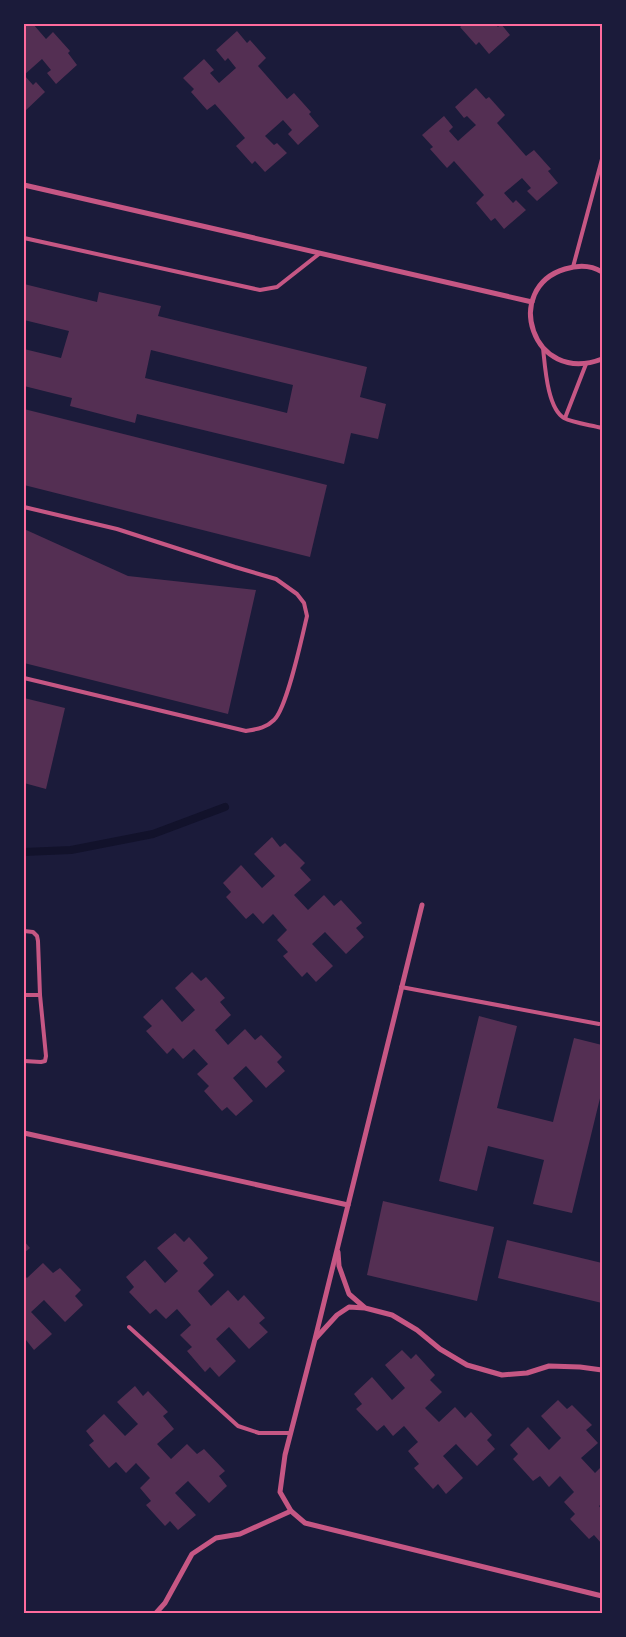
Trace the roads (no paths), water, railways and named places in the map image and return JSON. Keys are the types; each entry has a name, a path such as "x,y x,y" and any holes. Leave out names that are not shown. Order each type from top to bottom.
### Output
{"street":[{"path":"24,185 532,302"},
{"path":"602,272 584,266 573,267 557,272 546,279 537,290 532,302 530,318 534,334 542,348 555,358 570,364 586,364 602,359"},
{"path":"422,905 315,1339 289,1434 284,1455 280,1492 291,1511 305,1523 602,1596"},
{"path":"24,1133 348,1205"},
{"path":"338,1244 339,1266 344,1281 350,1294 365,1308"},
{"path":"315,1339 337,1315 349,1307 365,1308 400,1320 417,1330 440,1349 467,1365 502,1375 527,1373 549,1366 602,1370"},
{"path":"156,1613 165,1603 192,1554 216,1538 240,1534 291,1511"}],"lane":[{"path":"573,267 602,159"},
{"path":"24,238 260,290 277,287 319,254"},
{"path":"542,348 550,397 559,414 565,418 602,428"},
{"path":"565,418 586,364"},
{"path":"24,507 117,529 276,579 297,594 304,603 307,616 284,705 275,719 263,728 246,731 24,678"},
{"path":"24,931 33,932 38,940 40,995 46,1059 41,1062 24,1061"},
{"path":"402,987 599,1024"},
{"path":"24,995 40,995"},
{"path":"129,1327 238,1426 259,1433 289,1434"}],"waterway":[{"path":"24,852 71,850 153,834 225,807"}]}
